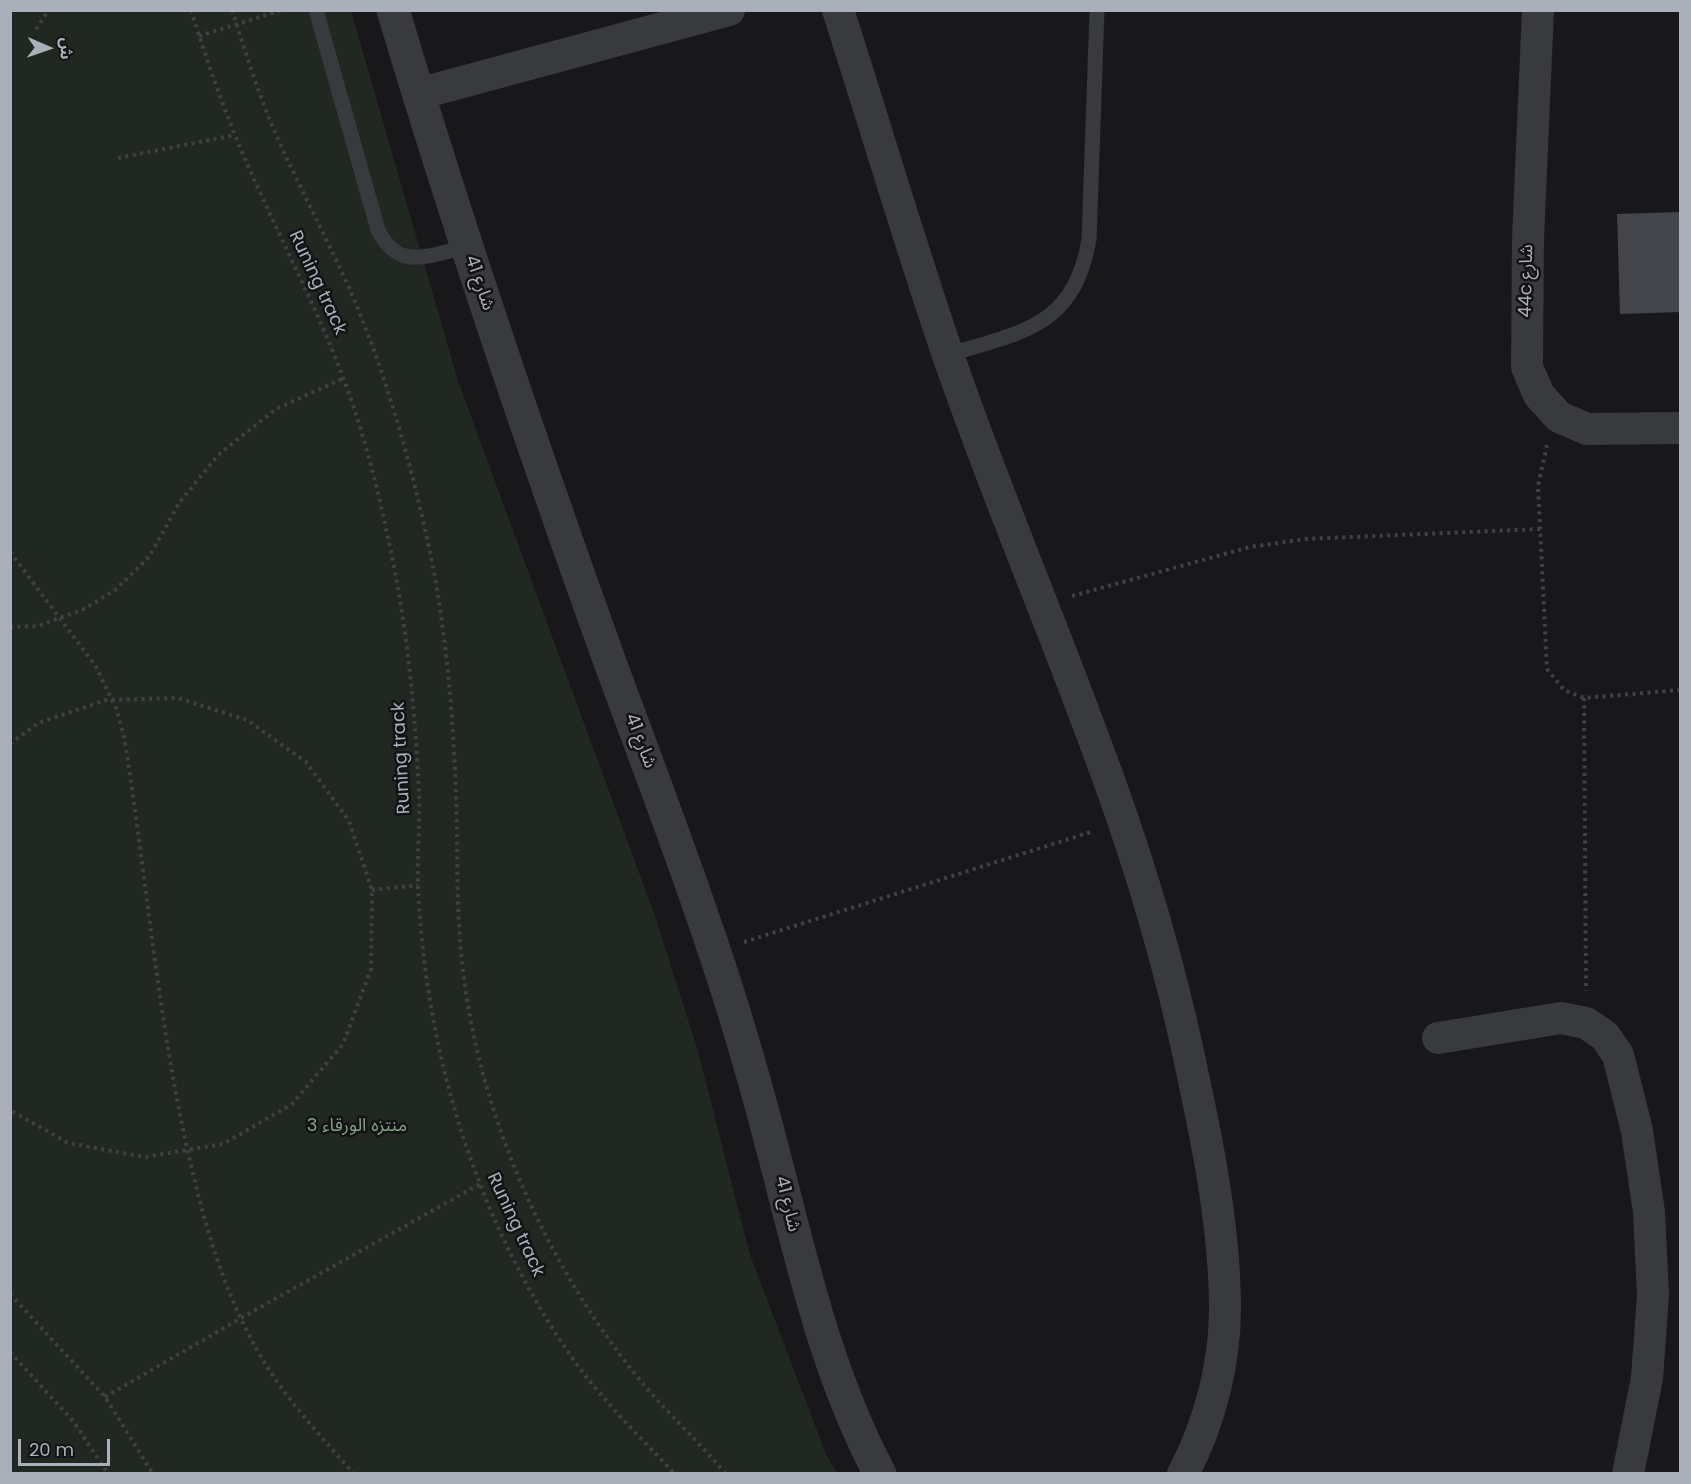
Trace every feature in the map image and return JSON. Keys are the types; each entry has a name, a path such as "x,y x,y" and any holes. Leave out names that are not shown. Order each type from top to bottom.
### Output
{"street":[{"name":"شارع 41","path":"393,10 466,247 611,665 664,803 715,952 747,1054 828,1358 865,1446 880,1473"},
{"path":"418,94 729,10"},
{"path":"838,10 948,355 1124,821 1156,922 1183,1024 1204,1128 1220,1232 1225,1306 1217,1380 1195,1450 1183,1473"},
{"name":"44c شارع","path":"1545,11 1528,228 1527,367 1539,395 1559,417 1587,429 1680,428"},
{"path":"1438,1038 1561,1018 1586,1023 1605,1036 1618,1055 1637,1131 1649,1212 1653,1295 1647,1378 1628,1473"}],"lane":[{"path":"316,10 378,230 386,245 396,255 408,259 466,247"},
{"path":"948,355 1022,332 1048,318 1070,297 1084,270 1089,240 1097,10"}],"path":[{"path":"36,29 49,10"},
{"name":"Runing track","path":"191,10 235,135 315,306 344,378 369,461 389,544 405,628 415,714 419,799 418,885 430,1007 442,1067 459,1126 480,1184 533,1298 567,1351 606,1401 675,1473"},
{"path":"232,10 270,119 349,289 379,363 406,450 427,535 452,713 460,942 467,1000 496,1113 515,1168 540,1223 600,1327 636,1375 726,1473"},
{"path":"199,36 282,10"},
{"path":"118,158 235,135"},
{"path":"10,627 38,626 84,609 115,590 149,557 179,503 218,455 276,409 344,378"},
{"path":"1559,417 1541,467 1538,486 1547,669 1564,690 1584,698 1680,690"},
{"path":"1042,604 1250,547 1345,536 1540,529"},
{"path":"10,552 95,665 124,735 167,1045 204,1221 228,1292 263,1361 354,1473"},
{"path":"1584,698 1586,1023"},
{"path":"10,744 38,723 111,700 178,699 247,720 306,762 349,821 372,890 371,969 343,1044 292,1104 223,1144 145,1157 68,1143 10,1110"},
{"path":"715,952 1124,821"},
{"path":"372,890 418,885"},
{"path":"105,1397 241,1317 480,1184"},
{"path":"10,1294 105,1397 153,1473"},
{"path":"10,1352 73,1421 108,1473"}],"green space":[{"name":"منتزه الورقاء 3","path":"10,11 351,11 458,381 655,916 698,1051 750,1255 826,1454 837,1473 11,1473"}],"building":[{"path":"1680,212 1680,312 1620,314 1617,214"}]}
